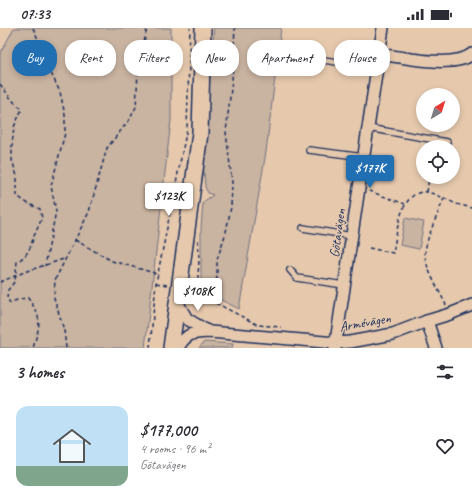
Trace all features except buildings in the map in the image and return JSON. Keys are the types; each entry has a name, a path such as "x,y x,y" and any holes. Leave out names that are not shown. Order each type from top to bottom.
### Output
{"main road":[{"path":"171,348 200,133 203,28"},
{"path":"164,348 201,90"}],"street":[{"name":"Götavägen","path":"381,40 382,28"},
{"path":"390,55 445,62 467,58 472,54"},
{"name":"Götavägen","path":"335,345 376,76"},
{"name":"Armévägen","path":"177,302 187,319 210,332"},
{"name":"Armévägen","path":"178,348 184,338 193,333 210,332 335,345 393,334 472,305"},
{"path":"427,321 436,348"}],"lane":[{"path":"368,128 436,140"},
{"path":"309,150 364,157"},
{"path":"303,228 352,236"},
{"path":"290,270 298,278 344,286"}],"path":[{"path":"33,28 60,92 65,115 65,133 51,186 56,211 45,266"},
{"path":"66,348 64,330 54,298 55,280 89,212 107,148 130,119 136,106 138,72 147,28"},
{"path":"150,348 156,283 187,128 190,28"},
{"path":"202,295 213,286 217,278 217,260 232,207 232,182 226,132 232,80 235,28"},
{"path":"0,84 12,100 22,109 14,127 12,145 12,160 17,176 17,196 40,209 42,218 30,248 25,256 17,262 15,281 8,290 7,298 10,303 19,299 28,298 40,317 33,348"},
{"path":"427,192 428,184"},
{"path":"359,188 405,204"},
{"path":"369,248 393,253 403,207 415,194 424,191 456,204 472,208"},
{"path":"444,198 425,253 427,265 450,314"},
{"path":"197,293 199,259 198,239"},
{"path":"75,240 112,261 158,274"},
{"path":"0,282 65,259"},
{"path":"156,283 167,285"},
{"path":"188,288 258,325 282,327"}],"shaded area":[{"path":"14,28 171,28 171,40 124,40 124,76 171,76 171,120 145,348 0,348 0,54"},
{"path":"214,28 281,28 280,40 247,40 247,76 275,76 266,152 239,309 201,290 201,228 203,202 213,195 208,193 205,187 203,159 210,76 239,76 239,40 213,40"},
{"path":"405,218 424,222 419,249 400,245"},
{"path":"204,342 233,344 232,348 199,348"}]}
